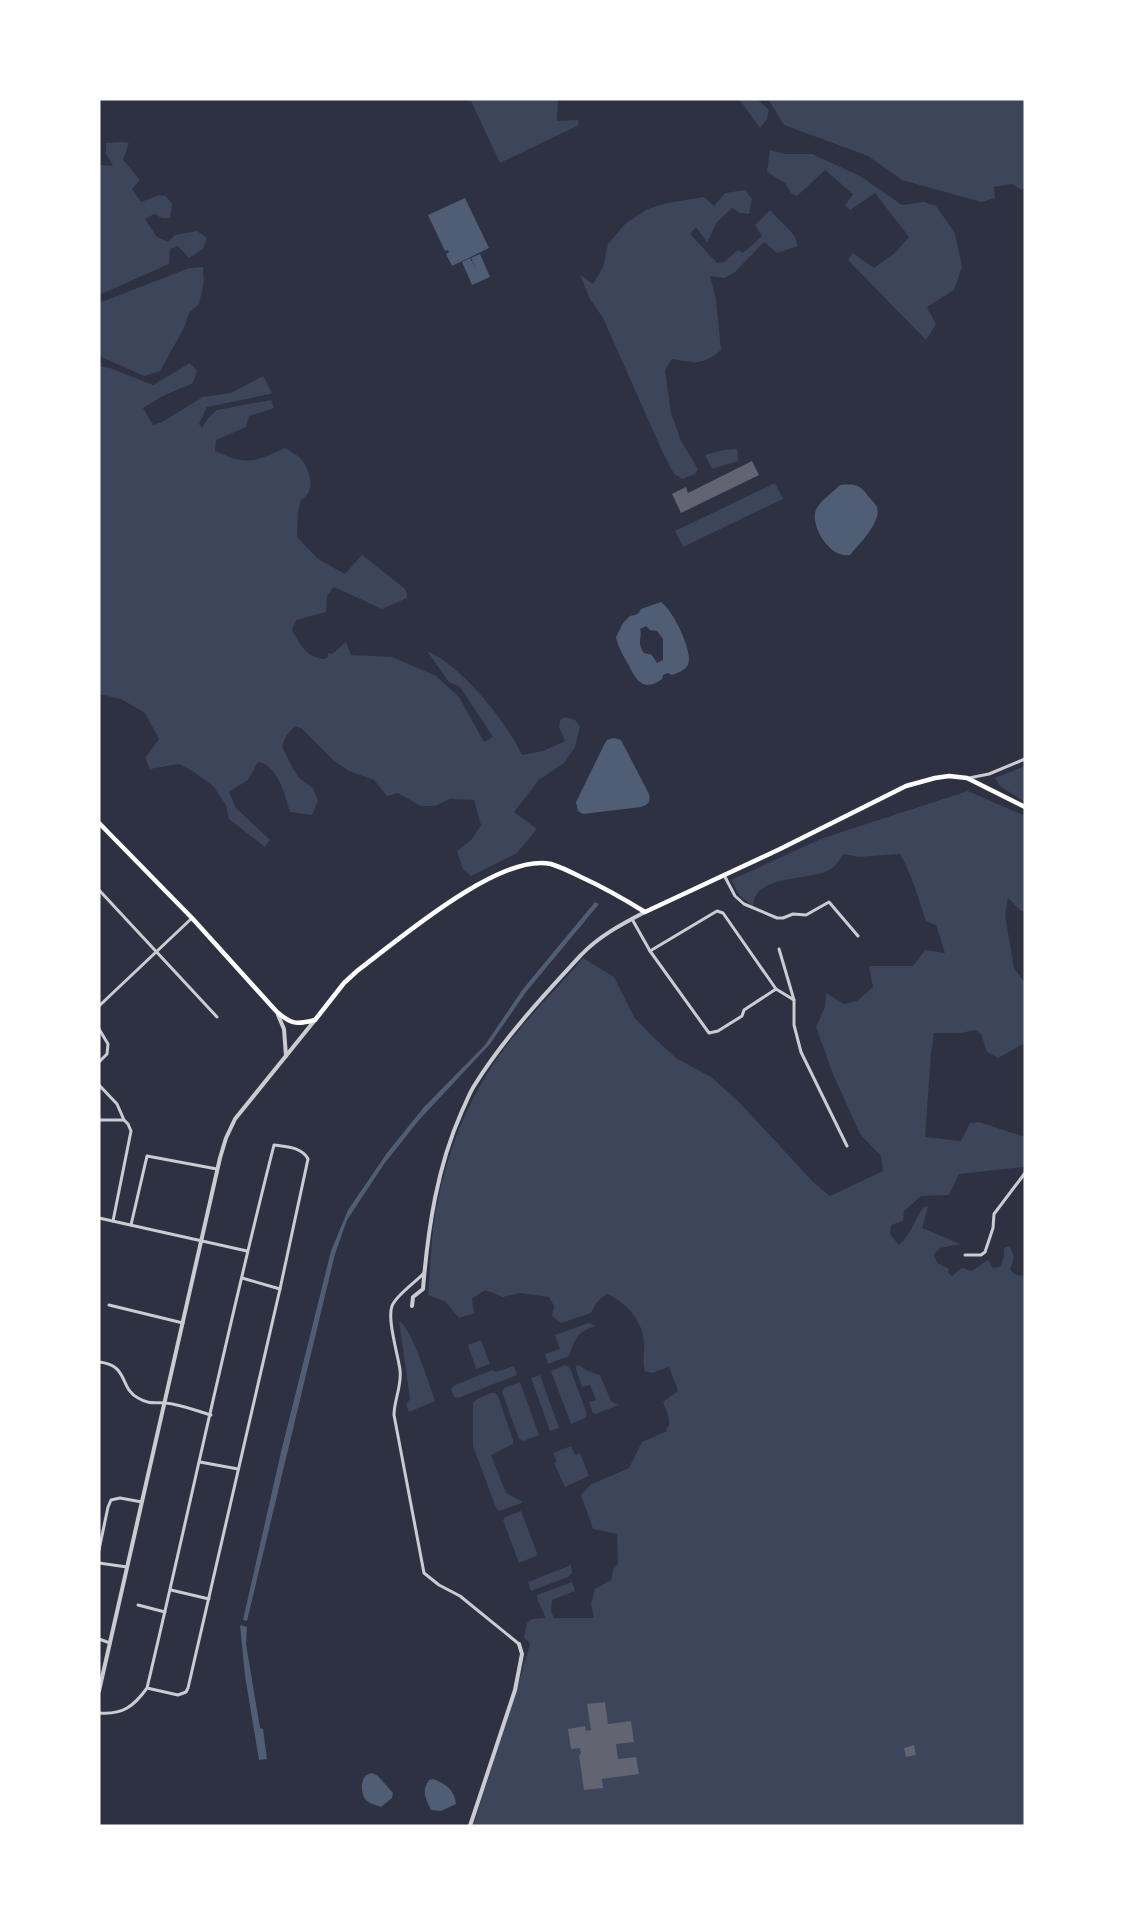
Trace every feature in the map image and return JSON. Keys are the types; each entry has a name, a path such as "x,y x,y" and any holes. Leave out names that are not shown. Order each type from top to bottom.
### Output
{"main road":[{"path":"99,823 192,918 277,1012 287,1021 295,1023 315,1020 344,983 357,971 453,899 508,871 531,864 551,864 609,890 645,912 906,786 935,778 967,778 1025,807"}],"street":[{"path":"967,778 989,774 1025,759"},
{"path":"724,875 735,896 750,908 783,918 806,915 829,902 858,936"},
{"path":"99,890 217,1017"},
{"path":"650,951 717,911 723,913 776,988 794,1000"},
{"path":"412,1306 412,1297 423,1289 428,1233 439,1180 455,1128 473,1088 509,1037 581,955 590,946 645,912"},
{"path":"99,1006 192,918"},
{"path":"632,919 650,951 709,1033 718,1031 742,1016 744,1010 776,988"},
{"path":"779,950 794,1000 794,1026 801,1052 847,1146"},
{"path":"277,1012 284,1029 286,1056"},
{"path":"99,1691 217,1169 226,1138 235,1119 315,1020"},
{"path":"99,1029 108,1044 107,1054 99,1062"},
{"path":"99,1085 117,1104 131,1131 113,1221"},
{"path":"99,1120 124,1120"},
{"path":"99,1713 126,1709 136,1704 147,1688 201,1462 247,1251 274,1145 303,1151 308,1159 280,1289 186,1692 178,1695 147,1688"},
{"path":"131,1225 147,1156 217,1169"},
{"path":"965,1255 981,1255 985,1252 993,1228 994,1214 1025,1173"},
{"path":"99,1218 247,1251"},
{"path":"424,1273 396,1299 391,1307 400,1372 400,1389 393,1415 424,1573 439,1586 460,1596 519,1644 522,1654 515,1689 470,1826"},
{"path":"242,1278 280,1289"},
{"path":"109,1305 183,1323"},
{"path":"99,1362 111,1363 119,1371 135,1397 150,1404 165,1403 211,1415"},
{"path":"201,1462 238,1469"},
{"path":"99,1550 111,1500 120,1497 142,1502"},
{"path":"99,1563 127,1567"},
{"path":"171,1590 209,1599"},
{"path":"138,1605 165,1612"},
{"path":"99,1639 110,1642"}],"shaded area":[{"path":"470,99 558,99 557,121 578,120 579,125 500,163"},
{"path":"739,99 757,99 769,110 767,119 760,128"},
{"path":"768,99 1025,99 1025,185 1022,190 1012,184 994,187 995,198 981,202 902,180 868,156 784,125"},
{"path":"106,143 129,143 123,160 140,180 132,189 141,202 159,195 166,196 172,204 170,218 162,218 154,214 145,219 157,237 168,242 175,235 197,231 207,238 203,249 189,258 178,246 170,249 169,264 99,295 99,165 113,166 106,154"},
{"path":"770,150 785,154 812,154 860,176 902,205 924,202 936,206 955,233 962,267 954,290 927,307 936,324 926,340 848,260 853,253 874,268 895,253 909,237 875,193 850,210 845,205 853,194 825,170 797,196 791,193 785,183 767,172"},
{"path":"745,190 752,199 749,214 740,213 732,208 717,222 707,242 696,227 690,234 717,263 724,262 738,250 743,253 762,236 755,225 770,210 794,235 798,246 777,253 764,242 735,272 725,278 710,276 716,299 721,350 708,359 698,362 672,359 665,370 671,413 681,441 698,469 695,474 682,479 674,474 663,453 603,318 590,299 580,275 593,284 603,267 608,244 626,223 648,209 667,203 704,197 714,206 725,193"},
{"path":"465,198 489,248 452,266 446,254 449,252 445,251 428,215"},
{"path":"480,254 490,277 472,285 462,262 470,258 476,269 471,258"},
{"path":"203,267 204,282 199,304 189,313 184,328 160,371 144,376 99,356 99,303 189,268"},
{"path":"190,363 197,371 193,383 143,408 153,425 203,397 231,393 263,376 272,393 207,407 199,424 202,428 217,410 271,400 274,408 249,416 246,427 216,440 215,451 236,459 251,460 285,448 298,457 308,470 311,482 309,492 301,500 298,511 297,537 318,559 345,574 362,555 404,588 407,593 407,598 382,609 334,587 327,596 326,612 296,620 292,630 308,653 325,659 328,653 332,654 346,642 351,655 392,657 436,676 459,697 484,742 493,737 460,687 449,682 427,651 454,669 482,696 506,727 522,755 543,751 565,741 559,727 560,720 565,717 575,720 580,726 575,747 564,763 539,780 514,812 537,829 517,853 471,876 463,869 457,851 472,839 481,825 474,800 450,799 435,806 421,806 398,793 387,796 374,780 349,771 334,761 301,728 295,726 286,736 282,746 299,778 313,788 318,801 312,815 290,812 276,775 265,764 258,762 248,780 229,792 236,808 270,840 265,847 229,819 226,805 213,786 194,772 179,764 150,769 145,758 159,739 145,713 121,699 99,694 99,366 153,385"},
{"path":"737,449 738,461 712,469 705,455 723,450"},
{"path":"775,483 783,499 683,547 675,531"},
{"path":"840,485 859,487 877,507 878,513 873,526 850,555 836,552 824,542 815,520 816,509"},
{"path":"661,602 666,606 681,631 689,659 688,665 683,670 672,675 668,673 663,675 662,679 650,685 641,683 634,675 616,637 623,623 641,609","holes":["646,626 650,630 657,631 663,639 663,660 657,663 652,655 644,653 640,645 640,629"]},
{"path":"614,738 621,740 649,794 649,801 641,807 583,814 578,811 576,802 605,743"},
{"path":"1025,766 1025,802 1000,786 995,778"},
{"path":"968,791 1025,816 1025,911 1021,911 1008,898 1005,915 1014,968 1025,983 1025,1043 998,1058 987,1052 981,1034 975,1030 961,1033 934,1033 925,1137 961,1141 970,1123 979,1122 1025,1137 1025,1165 959,1174 949,1195 921,1196 904,1211 903,1221 891,1225 890,1234 899,1245 924,1207 928,1206 922,1228 960,1244 940,1248 934,1254 937,1263 949,1269 948,1273 952,1276 962,1268 972,1271 988,1260 993,1268 1000,1267 1004,1257 1004,1248 1010,1246 1014,1257 1010,1270 1016,1275 1025,1276 1025,1826 473,1826 525,1662 530,1643 524,1638 527,1623 532,1619 545,1618 537,1595 572,1582 575,1591 552,1600 551,1611 554,1618 594,1618 591,1604 595,1589 611,1580 613,1570 618,1563 617,1534 593,1529 581,1495 590,1485 629,1468 642,1442 667,1431 669,1418 663,1402 678,1391 669,1367 652,1373 645,1371 644,1342 640,1326 627,1307 607,1294 591,1313 561,1323 552,1316 554,1306 549,1297 520,1293 503,1297 485,1290 472,1299 474,1313 459,1318 446,1302 428,1295 438,1200 450,1155 466,1114 500,1055 522,1026 583,958 614,977 634,1017 650,1034 676,1058 711,1077 739,1102 814,1183 830,1196 883,1171 881,1156 860,1134 833,1074 816,1027 825,1007 826,993 844,1004 857,1001 873,987 869,966 913,966 925,950 945,953 936,925 926,921 915,887 900,854 858,857 844,854 833,868 822,873 773,883 763,888 756,895 753,906 740,896 731,880 823,838"},
{"path":"595,902 599,904 526,992 490,1044 419,1120 384,1164 347,1220 335,1254 247,1621 243,1620 281,1452 331,1251 348,1210 387,1153 424,1107 485,1045 523,989"},
{"path":"399,1321 415,1345 435,1401 409,1412 406,1404 410,1399"},
{"path":"589,1323 596,1326 578,1336 569,1356 548,1364 545,1354 560,1349 555,1335"},
{"path":"481,1340 490,1364 476,1369 468,1345"},
{"path":"565,1365 570,1368 587,1414 585,1418 571,1424 551,1371"},
{"path":"578,1365 600,1375 611,1401 618,1405 596,1414 593,1413 589,1402 596,1400 590,1385 582,1387 576,1369"},
{"path":"514,1366 517,1375 458,1398 454,1397 451,1389 453,1386 492,1370 496,1372"},
{"path":"540,1375 559,1428 550,1431 531,1378"},
{"path":"520,1382 539,1435 523,1441 519,1439 502,1392 504,1388"},
{"path":"491,1393 498,1396 513,1444 491,1455 506,1493 522,1503 499,1511 473,1446 473,1403"},
{"path":"571,1446 575,1455 580,1453 589,1476 565,1487 554,1463 557,1461 553,1453"},
{"path":"521,1511 537,1553 536,1556 519,1563 503,1520"},
{"path":"571,1565 572,1573 568,1577 531,1591 528,1582"},
{"path":"240,1625 247,1627 246,1644 267,1759 259,1760 245,1676"},
{"path":"372,1773 378,1776 393,1793 392,1798 381,1807 367,1801 363,1794 365,1776"},
{"path":"433,1779 449,1788 456,1804 441,1811 431,1810 425,1791 429,1780"}],"building":[{"path":"752,461 759,475 681,513 672,494 686,487 688,493"},
{"path":"605,1702 608,1724 631,1721 634,1742 616,1744 618,1759 636,1757 639,1774 602,1779 603,1788 584,1790 580,1748 571,1749 568,1729 585,1726 586,1731 591,1730 587,1704"},
{"path":"914,1745 916,1755 906,1757 904,1748"}]}
